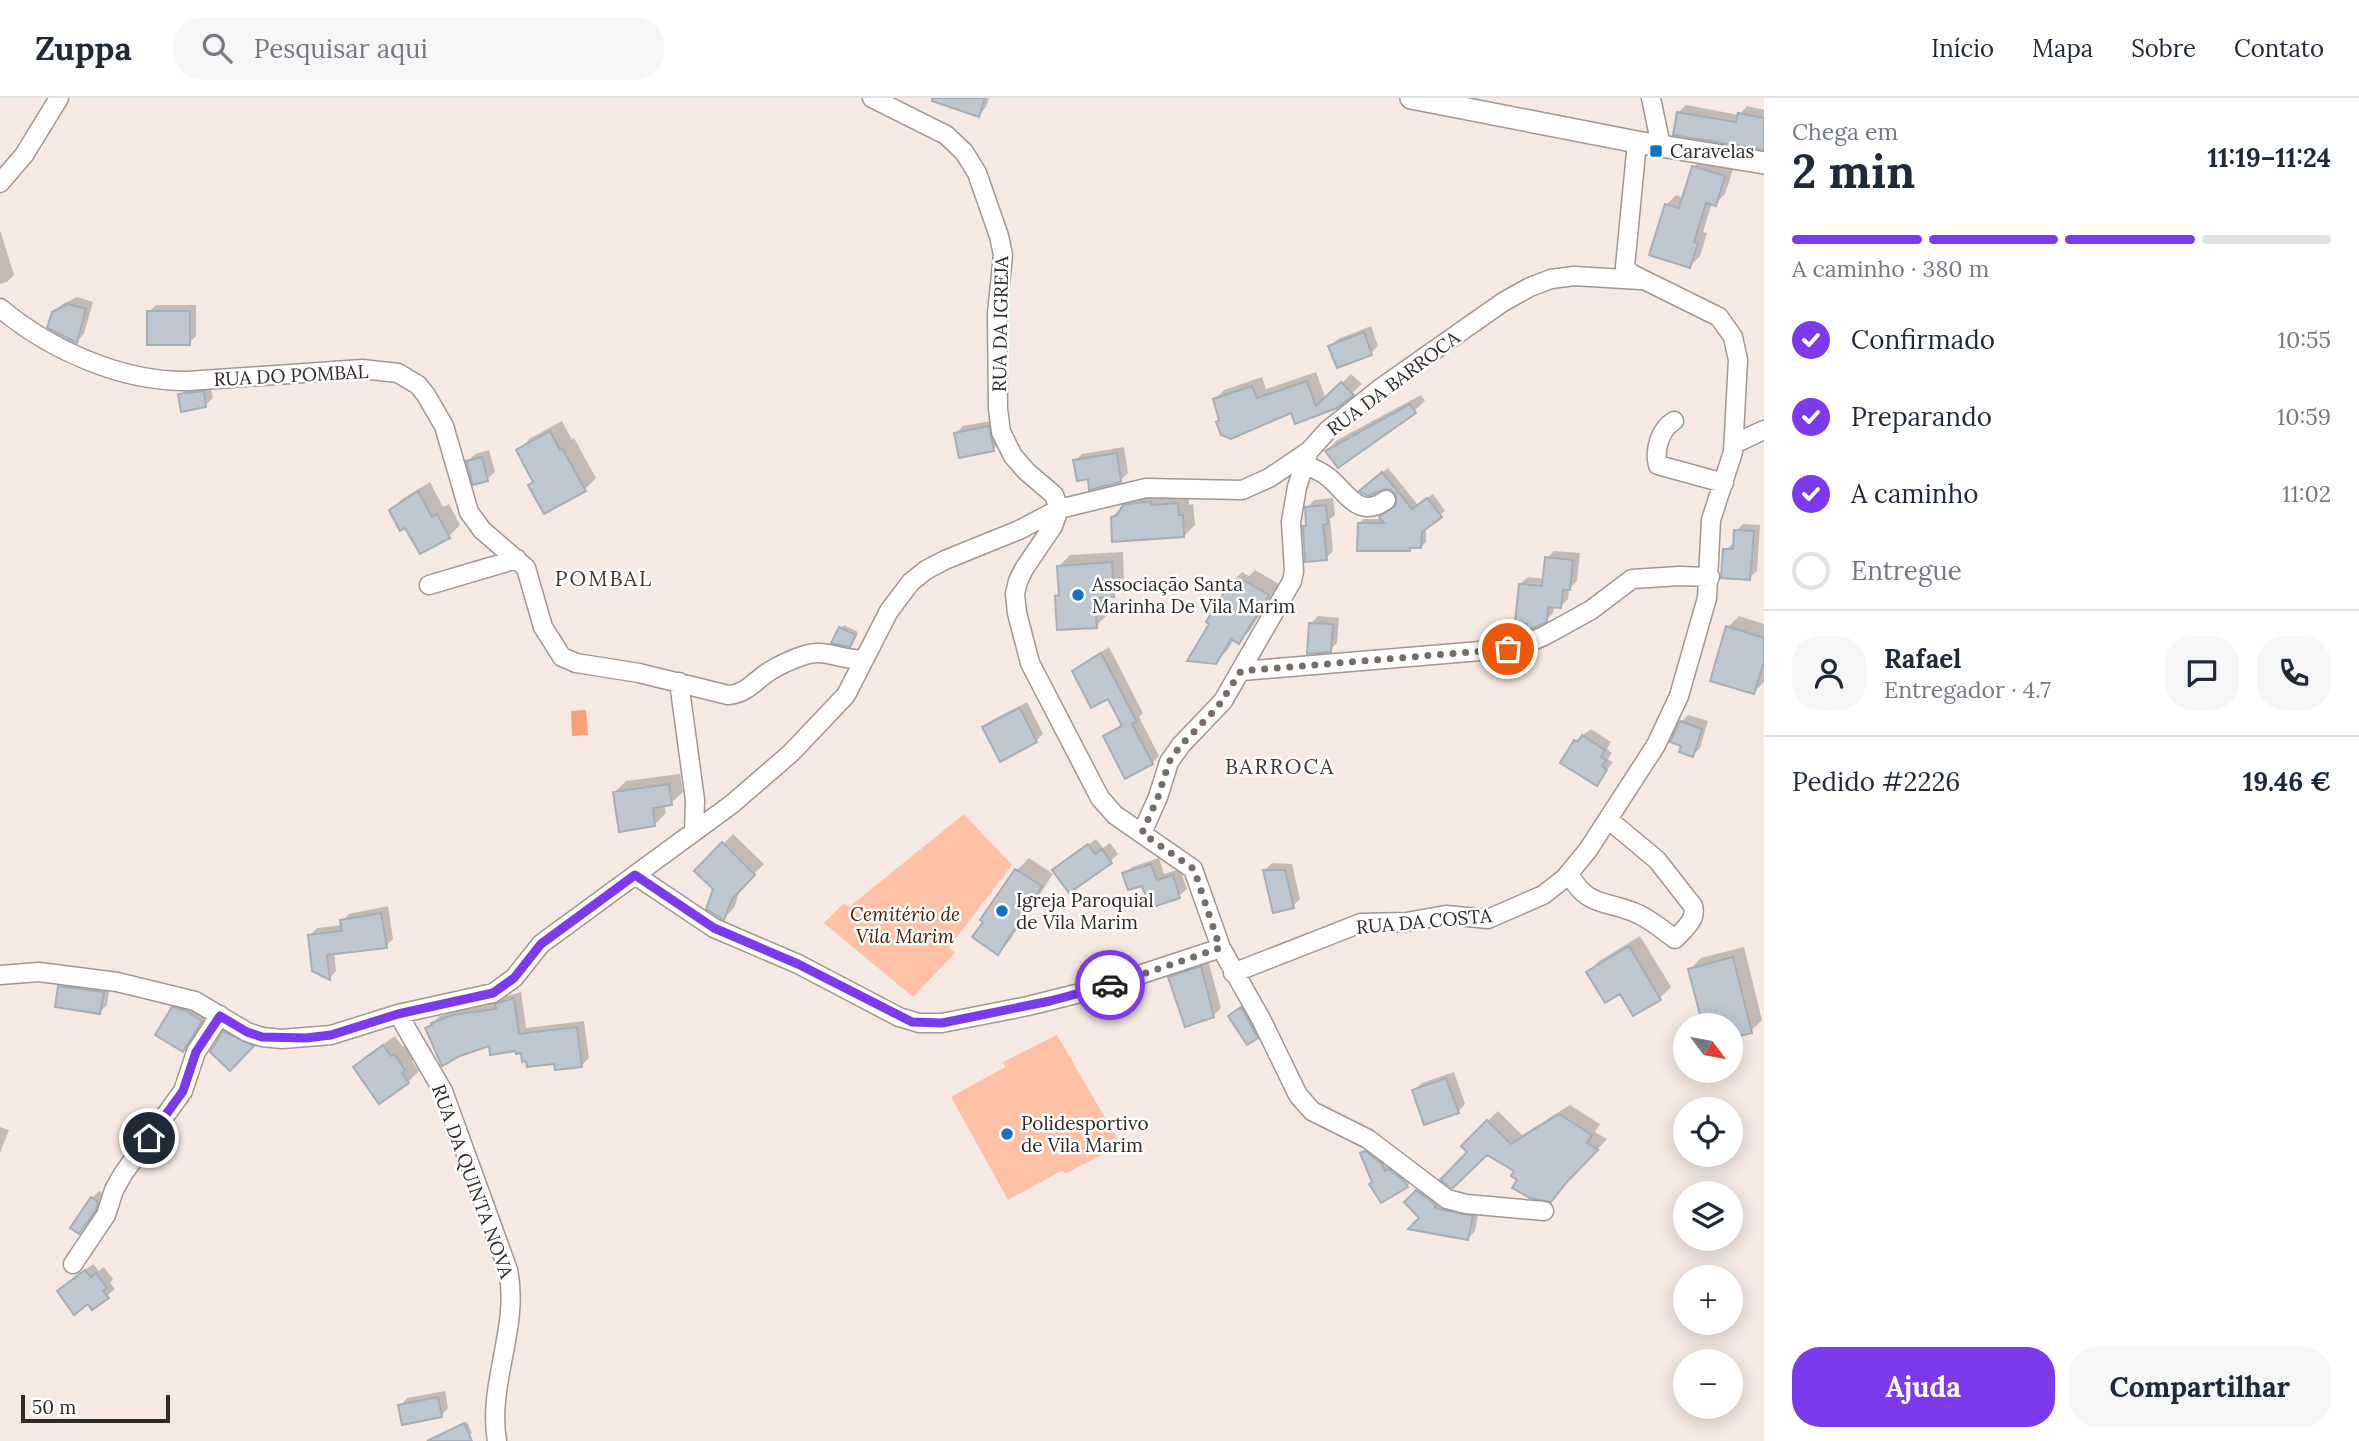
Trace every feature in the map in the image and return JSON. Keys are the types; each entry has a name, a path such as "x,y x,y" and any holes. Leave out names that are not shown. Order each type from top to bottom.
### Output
{"street":[{"path":"0,183 24,155 59,98"},
{"name":"RUA DA IGREJA","path":"872,98 946,135 964,152 977,173 1003,255 997,313 998,409 1001,432 1013,456 1054,495 1059,509"},
{"path":"1411,98 1637,142 1764,163"},
{"path":"1651,98 1661,146"},
{"path":"1637,142 1624,262 1628,271 1647,281"},
{"name":"RUA DA BARROCA","path":"1059,509 1146,488 1242,490 1306,457 1328,430 1382,387 1521,292 1551,279 1574,276 1647,281"},
{"name":"RUA DA COSTA","path":"1233,972 1361,923 1406,922 1446,915 1488,919 1543,895 1569,873 1595,841 1656,745 1675,706 1704,610 1710,577 1709,527 1734,444 1738,360 1728,328 1712,313 1647,281"},
{"name":"RUA DO POMBAL","path":"0,308 41,337 75,354 116,370 162,381 362,369 398,373 409,378 426,395 444,426 464,500 474,521 517,559 529,574 543,627 562,657 576,663 639,673 733,695 743,692 774,668 803,656 825,653 851,660 864,659"},
{"path":"1674,421 1661,432 1657,464 1662,468 1724,483"},
{"path":"1734,444 1764,430"},
{"path":"1142,833 1158,797 1169,762 1181,745 1217,708 1294,576 1292,514 1306,457 1363,508 1373,508 1386,500"},
{"path":"0,975 39,972 117,982 187,999 247,1032 282,1039 331,1035 398,1014 493,993 518,974 541,944 756,784 815,729 846,695 889,611 919,575 945,560 989,544 1059,509"},
{"path":"1059,509 1056,521 1024,569 1016,588 1017,613 1030,663 1100,797 1115,815 1194,869 1220,948 1262,1021 1298,1095 1312,1111 1376,1145 1442,1197 1466,1204 1544,1211"},
{"path":"429,585 517,559"},
{"path":"1241,671 1516,648 1534,642 1591,610 1632,579 1710,577"},
{"path":"678,682 695,800 694,832"},
{"path":"1569,873 1579,889 1590,898 1642,915 1675,939 1691,921 1693,906 1666,869 1609,820"},
{"path":"635,875 714,928 780,956 900,1017 919,1023 942,1023 1071,996 1220,948"},
{"name":"RUA DA QUINTA NOVA","path":"398,1014 443,1091 508,1270 511,1293 495,1405 497,1441"},
{"path":"73,1265 106,1215 114,1190 123,1174 183,1091 196,1052 220,1016"}],"green space":[{"name":"Cemitério de Vila Marim","path":"964,814 1012,865 949,947 955,953 913,997 824,923 843,904 849,907"},
{"path":"1057,1035 1121,1145 1065,1174 1063,1170 1008,1200 951,1097 1005,1067 1003,1062"}],"shaded area":[{"path":"586,710 588,735 572,736 571,711"}],"building":[{"path":"932,98 985,98 979,117 932,101"},
{"path":"1677,112 1736,122 1738,113 1764,118 1764,150 1673,135"},
{"path":"1692,166 1725,176 1716,206 1706,203 1694,242 1698,243 1690,268 1649,255 1665,204 1679,208"},
{"path":"68,304 86,309 77,343 47,328 52,312"},
{"path":"147,311 190,311 190,345 147,345"},
{"path":"1364,332 1372,355 1337,368 1328,346"},
{"path":"1307,381 1316,406 1341,382 1354,395 1337,408 1295,424 1291,413 1231,439 1221,435 1213,399 1252,386 1257,398"},
{"path":"204,391 206,407 181,412 178,394"},
{"path":"1410,404 1416,413 1338,468 1325,451"},
{"path":"989,426 994,451 959,458 954,433"},
{"path":"550,431 586,491 544,514 528,485 533,482 516,450"},
{"path":"1117,453 1121,482 1089,490 1088,479 1077,481 1073,460"},
{"path":"482,457 488,481 473,485 466,461"},
{"path":"1382,472 1412,509 1427,498 1442,517 1422,532 1421,548 1410,548 1410,551 1357,551 1358,523 1384,523 1379,517 1396,505 1396,495 1391,490 1385,489 1368,496 1359,491"},
{"path":"418,491 432,517 437,514 450,538 420,554 405,528 400,531 389,510"},
{"path":"1150,501 1151,505 1178,503 1179,515 1183,515 1184,537 1112,542 1111,517 1116,516 1123,505"},
{"path":"1326,505 1328,524 1323,525 1327,560 1305,562 1305,507"},
{"path":"1734,530 1754,531 1750,580 1721,578 1723,549 1733,549"},
{"path":"1545,557 1573,560 1570,590 1563,590 1561,608 1548,607 1547,622 1527,631 1527,624 1515,622 1519,584 1542,586"},
{"path":"1112,562 1114,597 1095,598 1097,628 1057,630 1057,566"},
{"path":"1243,580 1269,595 1239,644 1231,639 1216,664 1187,661 1230,582 1238,587"},
{"path":"1309,623 1333,624 1331,652 1307,654"},
{"path":"1726,626 1764,638 1764,661 1754,694 1710,681"},
{"path":"839,627 856,635 850,647 831,643"},
{"path":"1101,653 1137,722 1132,724 1153,764 1125,779 1103,736 1122,726 1108,699 1091,708 1072,671"},
{"path":"1020,708 1037,742 1000,762 982,727"},
{"path":"1680,721 1702,729 1693,757 1679,752 1681,746 1670,742"},
{"path":"1582,735 1605,750 1601,757 1606,760 1602,766 1607,770 1597,786 1560,763 1574,740 1578,742"},
{"path":"669,784 672,805 653,808 655,826 619,832 613,792"},
{"path":"722,842 755,875 732,899 724,920 706,909 713,889 694,871"},
{"path":"1088,844 1095,854 1102,849 1112,863 1069,893 1052,870"},
{"path":"1151,864 1157,880 1173,875 1180,898 1150,908 1142,886 1128,890 1122,873"},
{"path":"1015,869 1042,886 998,955 972,937 983,922 980,920"},
{"path":"1263,870 1285,870 1294,908 1273,913"},
{"path":"381,913 387,948 327,955 330,980 312,971 308,935 342,931 340,920"},
{"path":"1629,946 1661,1000 1633,1016 1620,994 1605,1003 1586,972"},
{"path":"1733,957 1752,1033 1743,1035 1743,1013 1700,1013 1688,969"},
{"path":"1201,966 1214,1017 1185,1027 1168,977"},
{"path":"58,986 104,992 100,1014 55,1007"},
{"path":"514,998 519,1034 577,1027 582,1067 555,1070 554,1064 527,1067 526,1061 522,1062 521,1053 516,1054 515,1051 490,1055 489,1046 460,1056 442,1066 425,1028 453,1015 496,1009 495,1004"},
{"path":"172,1007 184,1010 202,1021 183,1052 155,1035"},
{"path":"1241,1007 1258,1038 1247,1045 1228,1016"},
{"path":"223,1031 254,1046 230,1071 210,1052"},
{"path":"383,1045 391,1056 394,1054 405,1070 402,1073 409,1083 379,1104 353,1067"},
{"path":"1446,1078 1459,1113 1424,1125 1412,1090"},
{"path":"1559,1114 1592,1135 1587,1143 1598,1150 1551,1202 1530,1198 1512,1188 1517,1180 1511,1176 1514,1171 1487,1155 1452,1189 1440,1180 1467,1152 1461,1146 1487,1120 1511,1144"},
{"path":"1365,1151 1381,1163 1385,1171 1389,1169 1408,1187 1381,1203 1369,1184 1372,1182 1360,1153"},
{"path":"1416,1190 1436,1205 1434,1208 1473,1216 1468,1240 1408,1229 1419,1218 1404,1202"},
{"path":"91,1197 98,1202 96,1210 79,1234 70,1228"},
{"path":"85,1270 91,1277 96,1273 107,1288 103,1291 109,1298 92,1310 88,1304 74,1315 57,1291"},
{"path":"438,1397 442,1417 402,1425 398,1405"},
{"path":"464,1423 472,1441 427,1441"}],"way so far":[{"path":"1110,985 1220,948 1194,869 1142,833 1158,797 1169,762 1181,745 1217,708 1241,671 1508,649"}],"place":[{"name":"Caravelas","path":"1656,151"},
{"name":"Associação Santa Marinha De Vila Marim","path":"1078,595"},
{"name":"Igreja Paroquial de Vila Marim","path":"1002,911"},
{"name":"Polidesportivo de Vila Marim","path":"1007,1134"}],"district":[{"name":"POMBAL","path":"604,579"},
{"name":"BARROCA","path":"1280,767"}],"route":[{"path":"149,1138 183,1091 196,1052 220,1016 247,1032 262,1037 306,1038 331,1035 398,1014 493,993 518,974 541,944 635,875 714,928 798,964 912,1022 942,1023 1050,1001 1110,985"}]}
